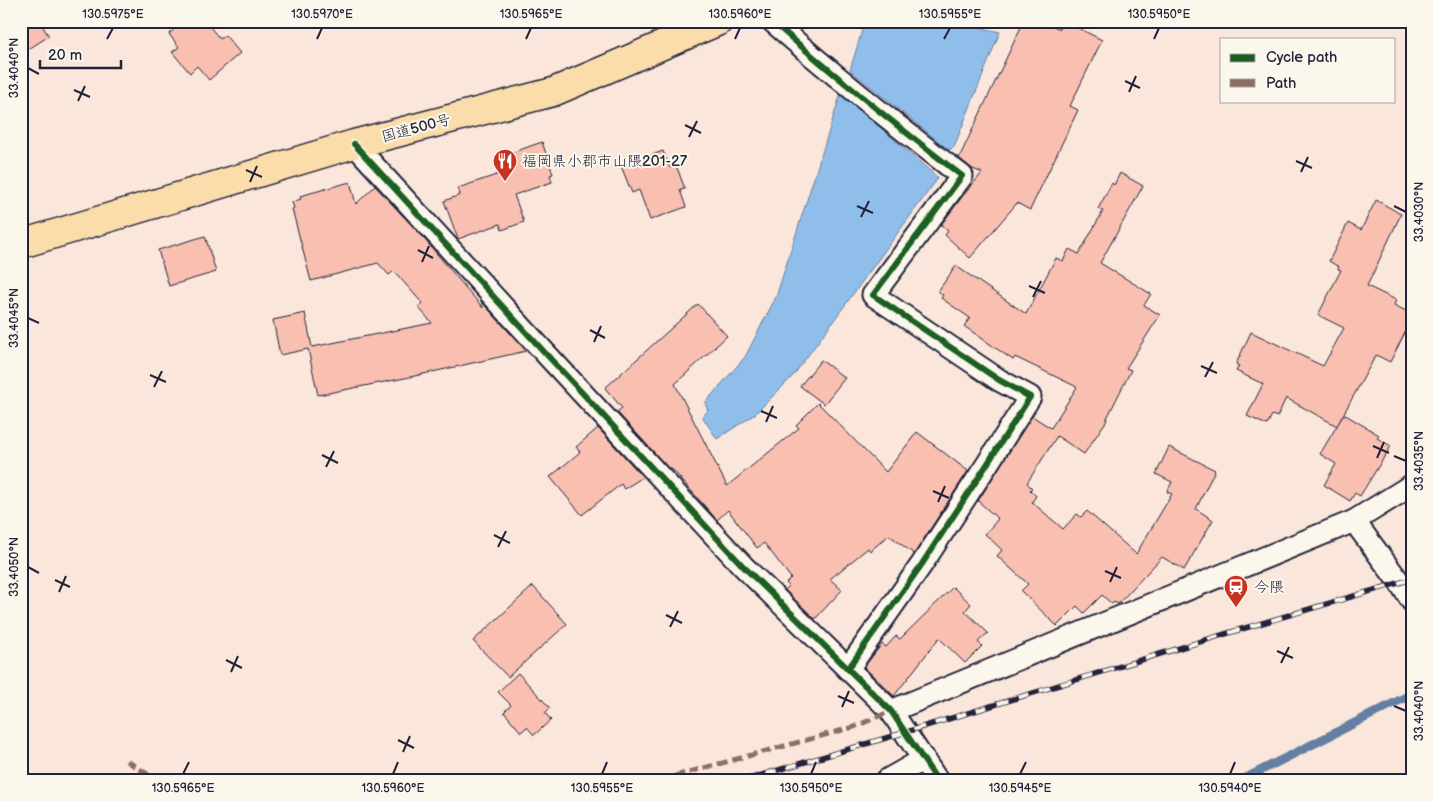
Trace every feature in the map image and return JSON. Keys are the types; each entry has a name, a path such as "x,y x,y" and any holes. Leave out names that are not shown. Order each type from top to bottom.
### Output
{"highway":[{"name":"国道500号","path":"21,244 354,144 553,92 702,24"}],"street":[{"path":"772,21 824,67 962,176 873,295 999,380 1030,397 922,564 848,669"},
{"path":"354,144 743,566 891,711 937,780"},
{"path":"891,711 1354,521 1412,485"},
{"path":"1354,521 1412,601"},
{"path":"887,780 924,759"}],"water":[{"path":"865,21 952,21 1000,32 954,147 949,150 850,70"},
{"path":"841,93 938,178 793,376 755,414 717,439 702,416 708,411 705,403 745,357 776,297"}],"building":[{"path":"21,21 39,21 49,36 21,54"},
{"path":"183,21 205,21 220,39 225,35 240,53 209,80 197,66 190,73 172,52 179,47 169,34"},
{"path":"1030,21 1042,21 1060,29 1064,21 1102,40 1070,106 1078,110 1030,210 1017,203 970,258 945,235 948,231 941,225 982,173 971,168 959,158 1022,25"},
{"path":"542,142 553,174 550,175 552,182 514,195 524,222 502,230 500,224 458,239 444,201 460,195 458,188 511,170 505,155"},
{"path":"663,151 670,168 676,165 685,189 680,190 686,207 650,220 639,190 632,193 621,166"},
{"path":"1120,173 1143,186 1100,263 1151,294 1144,305 1160,315 1126,368 1131,370 1107,420 1084,454 1057,436 1027,483 1032,488 1030,490 1036,496 1032,502 1063,529 1077,514 1081,517 1087,511 1136,554 1172,494 1167,492 1172,482 1156,474 1169,447 1215,470 1196,509 1213,520 1184,570 1162,557 1118,604 1114,602 1112,604 1102,595 1084,613 1077,606 1057,626 1021,591 1028,584 997,556 1002,550 985,534 998,519 978,501 1032,416 1051,428 1077,387 1015,357 1013,360 964,326 970,318 941,298 943,295 938,291 956,266 1026,314 1056,258 1063,261 1069,249 1079,254 1103,211 1098,209 1112,183 1114,185"},
{"path":"350,182 356,204 375,186 419,233 483,308 481,301 526,351 318,395 308,349 280,355 273,320 305,313 312,347 432,323 418,307 422,303 394,271 389,275 378,263 311,281 292,209 294,208 292,202 301,199 300,196"},
{"path":"1376,200 1401,214 1367,286 1396,300 1394,305 1412,314 1412,319 1390,362 1376,355 1337,426 1286,398 1277,417 1272,415 1267,425 1247,416 1263,384 1236,371 1239,366 1236,364 1251,332 1323,366 1344,328 1318,315 1341,270 1329,261 1348,223 1361,230"},
{"path":"205,236 216,272 169,286 158,250"},
{"path":"698,304 727,336 675,384 727,486 799,428 796,425 818,403 886,472 917,432 968,471 914,554 889,535 870,551 868,548 830,579 842,590 815,619 785,590 789,586 786,583 791,578 764,543 757,548 728,510 717,520 672,469 670,470 617,412 622,408 605,388"},
{"path":"821,360 845,378 824,404 800,386"},
{"path":"1344,414 1379,435 1377,438 1391,446 1360,496 1355,493 1350,501 1324,485 1336,464 1320,454"},
{"path":"598,428 643,477 624,489 621,484 582,515 550,477 580,452 576,447"},
{"path":"533,586 567,624 508,677 473,641"},
{"path":"953,587 971,604 965,611 988,633 978,642 982,646 965,663 939,638 894,696 864,667 882,644 886,647 896,636 900,639"},
{"path":"518,673 550,708 545,713 551,720 534,735 527,727 521,732 504,712 511,705 498,692"}],"waterway":[{"path":"1242,780 1412,694"}],"railway":[{"path":"745,780 1412,579"}],"marked path":[{"path":"660,780 854,727 891,711"},
{"path":"127,761 157,780"}],"cycle path":[{"path":"772,21 818,61 962,176 873,295 999,380 1030,397 922,564 848,669"},
{"path":"354,144 743,566 891,711 937,780"}],"place":[{"name":"福岡県小郡市山隈201-27","path":"505,182"},
{"name":"今隈","path":"1236,608"}]}
